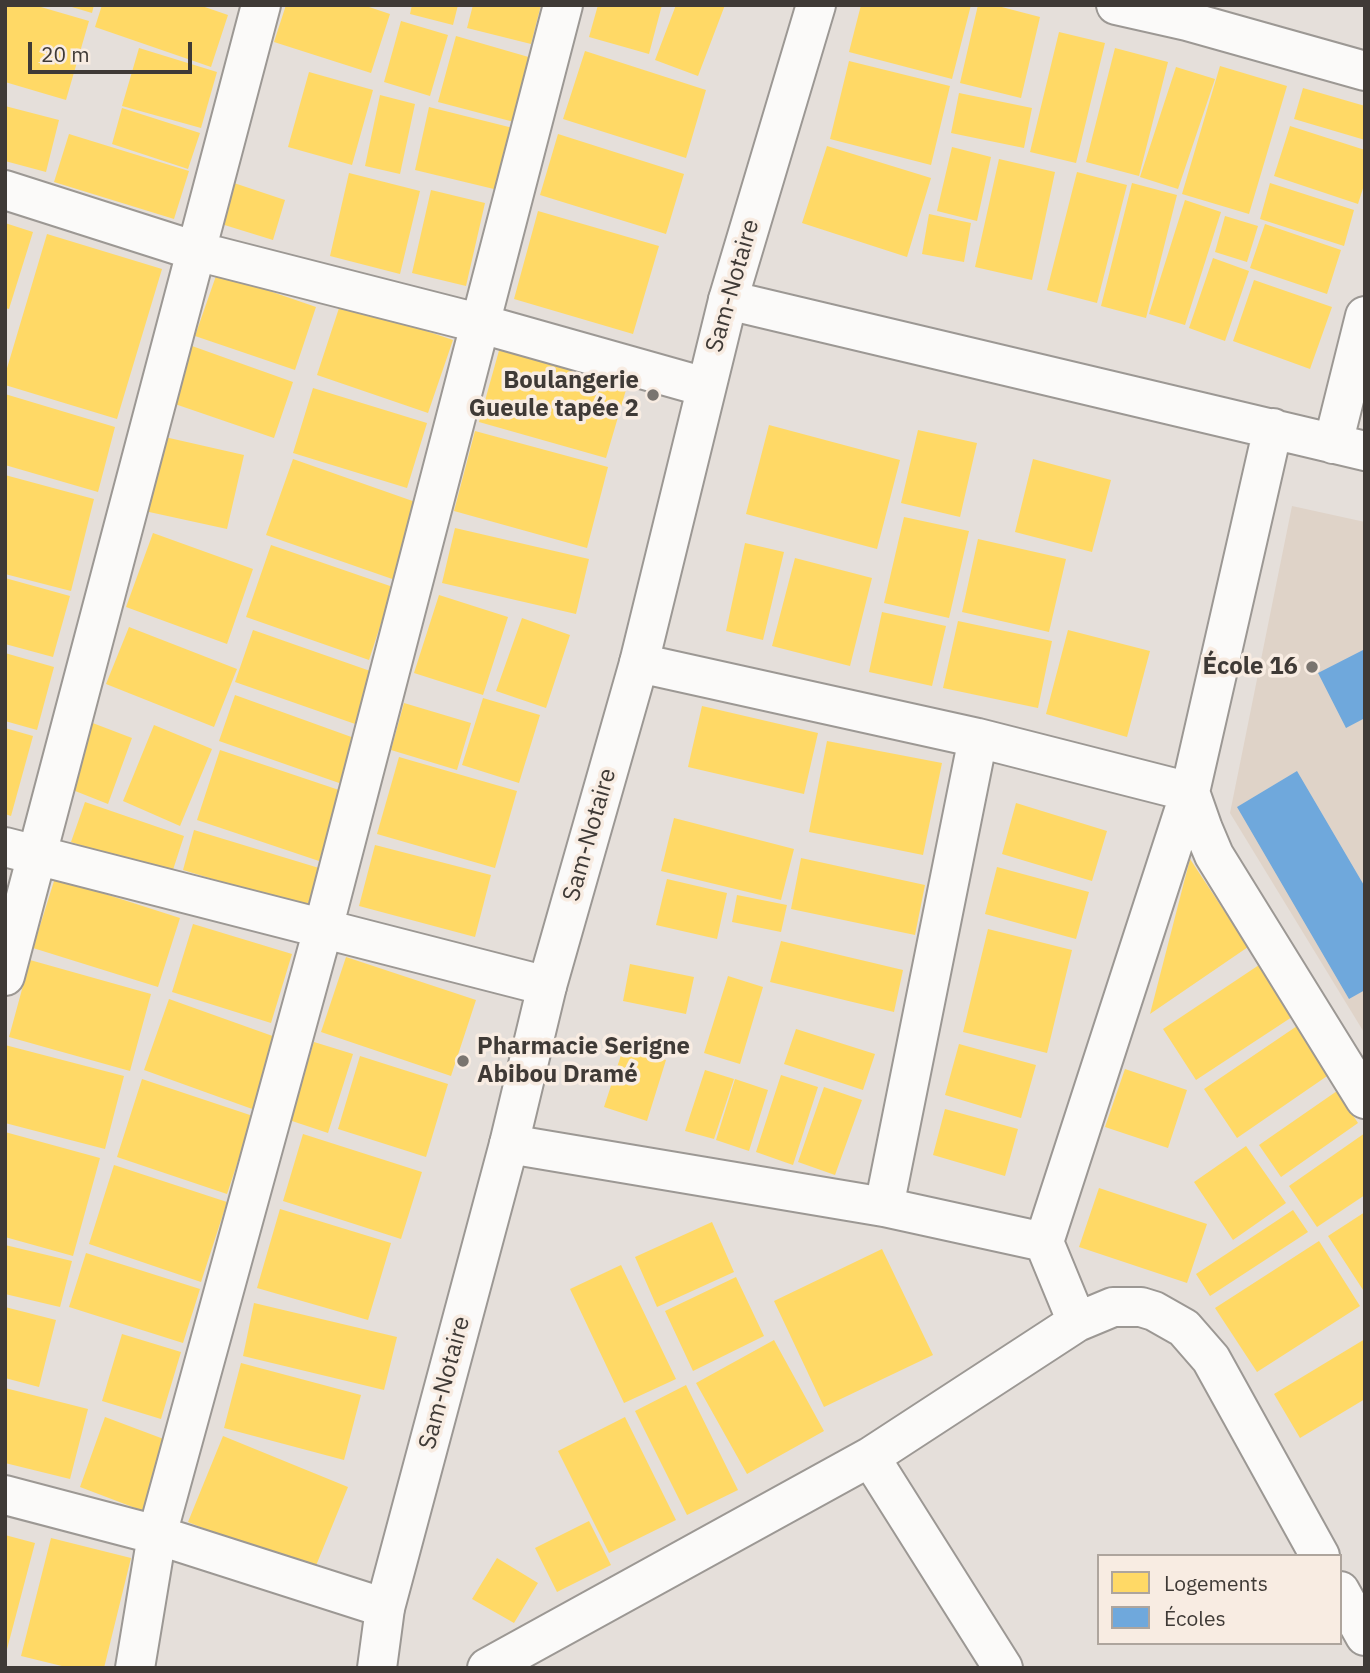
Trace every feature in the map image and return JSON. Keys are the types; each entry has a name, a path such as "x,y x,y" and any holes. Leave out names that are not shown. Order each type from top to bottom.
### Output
{"street":[{"path":"5,976 21,851 196,251 261,5"},
{"path":"135,1668 158,1535 323,929 478,323 563,5"},
{"name":"Sam-Notaire","path":"377,1668 385,1608 509,1144 547,986 639,663 705,387 728,300 816,5"},
{"path":"1116,5 1189,13 1365,71"},
{"path":"5,190 196,251 478,323 705,387"},
{"path":"728,300 1349,447 1365,316"},
{"path":"1077,1322 1044,1242 1190,792 1273,428"},
{"path":"639,663 978,738 1190,792"},
{"path":"884,1207 978,738"},
{"path":"1190,792 1214,855 1365,1099"},
{"path":"21,851 547,986"},
{"path":"509,1144 884,1207 1044,1242"},
{"path":"487,1668 870,1457 1077,1322 1113,1307 1126,1306 1154,1311 1184,1328 1211,1359 1319,1554"},
{"path":"870,1457 1003,1668"},
{"path":"5,1495 158,1535 385,1608"},
{"path":"1342,1595 1365,1636"}],"shaded area":[{"name":"École 16","path":"1292,506 1365,522 1365,1034 1230,813"}],"building: Logements":[{"path":"5,5 34,5 89,21 66,100 5,82"},
{"path":"65,5 94,5 92,13"},
{"path":"102,5 199,5 228,15 211,67 95,27"},
{"path":"286,5 363,5 390,14 371,73 274,42"},
{"path":"412,5 458,5 453,25 410,14"},
{"path":"473,5 541,5 531,44 467,28"},
{"path":"598,5 662,5 649,54 589,37"},
{"path":"676,5 725,5 698,76 655,60"},
{"path":"861,5 971,5 952,79 849,52"},
{"path":"978,5 994,5 1040,17 1021,98 960,83"},
{"path":"401,21 448,35 430,96 384,82"},
{"path":"1059,32 1105,43 1076,163 1030,152"},
{"path":"456,36 532,58 514,122 438,102"},
{"path":"139,48 217,72 201,128 122,106"},
{"path":"1115,48 1168,62 1139,176 1086,162"},
{"path":"585,51 706,90 686,158 563,119"},
{"path":"849,61 950,86 931,165 830,139"},
{"path":"1220,66 1287,86 1249,214 1182,194"},
{"path":"1176,67 1215,79 1178,189 1140,177"},
{"path":"309,72 373,90 352,165 288,147"},
{"path":"1303,88 1365,106 1365,140 1294,119"},
{"path":"959,93 1032,108 1024,148 951,133"},
{"path":"380,95 415,104 400,174 365,166"},
{"path":"5,106 59,120 46,172 5,161"},
{"path":"429,107 513,128 498,190 415,170"},
{"path":"122,108 200,133 188,169 112,144"},
{"path":"1290,126 1365,150 1365,182 1358,204 1274,176"},
{"path":"69,134 189,171 174,219 54,182"},
{"path":"558,134 684,174 666,234 540,195"},
{"path":"827,146 931,178 907,257 802,223"},
{"path":"952,147 991,157 977,221 937,211"},
{"path":"999,159 1055,172 1032,280 975,267"},
{"path":"1077,172 1127,185 1097,303 1047,290"},
{"path":"349,173 420,191 400,274 330,256"},
{"path":"231,182 285,200 273,240 218,223"},
{"path":"1132,183 1177,195 1146,318 1101,306"},
{"path":"1270,183 1354,210 1344,246 1260,219"},
{"path":"431,190 485,203 466,286 412,273"},
{"path":"1185,200 1221,212 1185,325 1149,314"},
{"path":"538,211 659,246 633,334 514,299"},
{"path":"929,214 971,223 964,262 922,254"},
{"path":"1225,216 1258,226 1247,262 1215,252"},
{"path":"5,223 33,232 9,309 5,308"},
{"path":"1265,224 1341,250 1327,294 1250,268"},
{"path":"47,234 162,269 117,419 5,385 5,375"},
{"path":"1213,258 1249,271 1225,341 1189,328"},
{"path":"217,273 316,307 295,370 195,336"},
{"path":"1254,280 1332,307 1310,369 1233,341"},
{"path":"341,302 453,340 428,413 317,375"},
{"path":"192,346 293,382 274,438 172,403"},
{"path":"500,347 628,383 606,458 479,422"},
{"path":"313,388 427,423 407,488 293,453"},
{"path":"5,394 115,427 98,492 5,465"},
{"path":"769,425 900,460 877,549 746,514"},
{"path":"918,430 977,443 960,517 901,503"},
{"path":"475,431 608,467 587,548 454,511"},
{"path":"156,435 244,455 227,529 140,510"},
{"path":"293,459 424,505 398,581 266,535"},
{"path":"1033,459 1111,480 1092,552 1015,532"},
{"path":"5,475 94,499 71,591 5,574"},
{"path":"904,517 969,531 949,618 884,603"},
{"path":"455,528 589,559 576,614 442,583"},
{"path":"153,533 253,569 227,644 126,607"},
{"path":"978,539 1066,559 1049,632 962,612"},
{"path":"745,543 784,552 763,640 726,631"},
{"path":"271,545 393,587 369,660 246,617"},
{"path":"795,558 872,578 850,666 772,646"},
{"path":"5,578 70,596 53,657 5,644"},
{"path":"439,595 508,617 483,695 414,673"},
{"path":"882,612 946,626 932,686 869,672"},
{"path":"522,618 570,635 546,708 496,691"},
{"path":"958,621 1052,641 1038,708 943,688"},
{"path":"129,627 237,669 214,727 106,684"},
{"path":"253,630 376,673 358,725 235,682"},
{"path":"1068,630 1150,651 1127,737 1046,714"},
{"path":"5,653 54,667 37,730 5,721"},
{"path":"235,695 357,739 342,784 219,741"},
{"path":"483,698 540,715 519,783 462,765"},
{"path":"404,703 471,723 457,770 391,750"},
{"path":"702,706 818,733 804,794 688,767"},
{"path":"90,722 132,738 108,804 65,787"},
{"path":"154,725 212,749 180,826 123,801"},
{"path":"5,728 33,736 11,816 5,814"},
{"path":"827,741 942,763 923,855 809,832"},
{"path":"220,750 342,791 319,861 197,820"},
{"path":"399,757 517,791 495,868 377,834"},
{"path":"85,802 184,836 171,876 71,842"},
{"path":"1016,803 1107,831 1092,881 1002,854"},
{"path":"674,818 794,849 781,900 661,871"},
{"path":"194,830 319,868 307,908 183,870"},
{"path":"375,845 491,875 475,937 359,906"},
{"path":"801,858 925,885 915,935 791,909"},
{"path":"1190,859 1248,947 1150,1014"},
{"path":"997,867 1089,892 1076,939 985,914"},
{"path":"55,878 180,918 158,987 33,948"},
{"path":"667,879 727,893 717,939 656,925"},
{"path":"737,895 787,905 781,932 732,922"},
{"path":"193,924 292,954 271,1023 172,992"},
{"path":"988,929 1072,950 1047,1053 963,1032"},
{"path":"781,941 903,970 894,1012 770,982"},
{"path":"346,957 476,1000 451,1076 321,1032"},
{"path":"30,960 151,994 130,1071 9,1037"},
{"path":"630,964 694,977 686,1014 623,1001"},
{"path":"1259,965 1292,1017 1196,1080 1163,1029"},
{"path":"728,976 763,987 740,1064 704,1053"},
{"path":"169,999 281,1039 255,1110 144,1070"},
{"path":"1300,1024 1333,1072 1237,1138 1204,1089"},
{"path":"796,1029 875,1054 863,1090 784,1064"},
{"path":"314,1042 353,1054 328,1133 289,1120"},
{"path":"959,1044 1036,1065 1021,1118 945,1095"},
{"path":"5,1045 124,1076 105,1149 5,1123"},
{"path":"624,1046 666,1060 647,1121 604,1107"},
{"path":"360,1056 448,1084 426,1157 338,1129"},
{"path":"1125,1069 1187,1090 1168,1148 1105,1127"},
{"path":"705,1070 734,1079 714,1139 685,1131"},
{"path":"781,1075 818,1087 793,1165 756,1152"},
{"path":"142,1079 253,1116 227,1194 117,1157"},
{"path":"735,1079 768,1090 749,1151 716,1140"},
{"path":"824,1087 862,1100 835,1175 798,1162"},
{"path":"1337,1091 1358,1123 1281,1177 1259,1145"},
{"path":"945,1109 1018,1129 1005,1176 933,1155"},
{"path":"5,1132 100,1158 73,1256 5,1237"},
{"path":"1365,1133 1365,1195 1317,1227 1289,1186"},
{"path":"303,1134 422,1172 401,1239 283,1201"},
{"path":"1246,1146 1286,1203 1233,1240 1194,1182"},
{"path":"114,1165 227,1202 201,1282 89,1244"},
{"path":"1099,1188 1207,1224 1187,1283 1079,1247"},
{"path":"280,1209 391,1243 368,1320 257,1288"},
{"path":"1293,1210 1308,1232 1210,1296 1196,1274"},
{"path":"1365,1212 1365,1293 1328,1236"},
{"path":"712,1222 734,1272 657,1307 635,1257"},
{"path":"1319,1241 1360,1306 1257,1372 1215,1308"},
{"path":"5,1245 72,1261 60,1307 5,1294"},
{"path":"882,1249 933,1355 824,1407 774,1301"},
{"path":"86,1253 200,1289 183,1343 69,1307"},
{"path":"621,1265 676,1379 624,1403 570,1289"},
{"path":"736,1277 764,1336 693,1371 665,1311"},
{"path":"254,1303 397,1337 384,1390 243,1356"},
{"path":"5,1307 56,1320 39,1387 5,1378"},
{"path":"122,1334 181,1352 161,1419 102,1401"},
{"path":"1365,1339 1365,1399 1300,1438 1274,1394"},
{"path":"774,1340 824,1431 747,1474 696,1383"},
{"path":"241,1363 361,1395 344,1460 224,1428"},
{"path":"686,1385 738,1490 687,1515 635,1411"},
{"path":"5,1388 88,1409 70,1479 5,1463"},
{"path":"105,1417 177,1444 151,1514 80,1487"},
{"path":"625,1417 676,1520 609,1553 558,1451"},
{"path":"223,1436 348,1487 313,1573 188,1522"},
{"path":"589,1521 611,1565 557,1592 535,1548"},
{"path":"5,1535 35,1543 6,1653 5,1653"},
{"path":"51,1538 131,1558 104,1668 70,1668 21,1656"},
{"path":"497,1558 538,1583 514,1623 472,1599"}],"building: Écoles":[{"path":"1365,649 1365,718 1346,728 1318,673"},
{"path":"1297,771 1365,887 1365,990 1349,999 1237,807"}],"place":[{"name":"Boulangerie Gueule tapée 2","path":"653,395"},
{"name":"École 16","path":"1312,667"},
{"name":"Pharmacie Serigne Abibou Dramé","path":"463,1061"}]}
